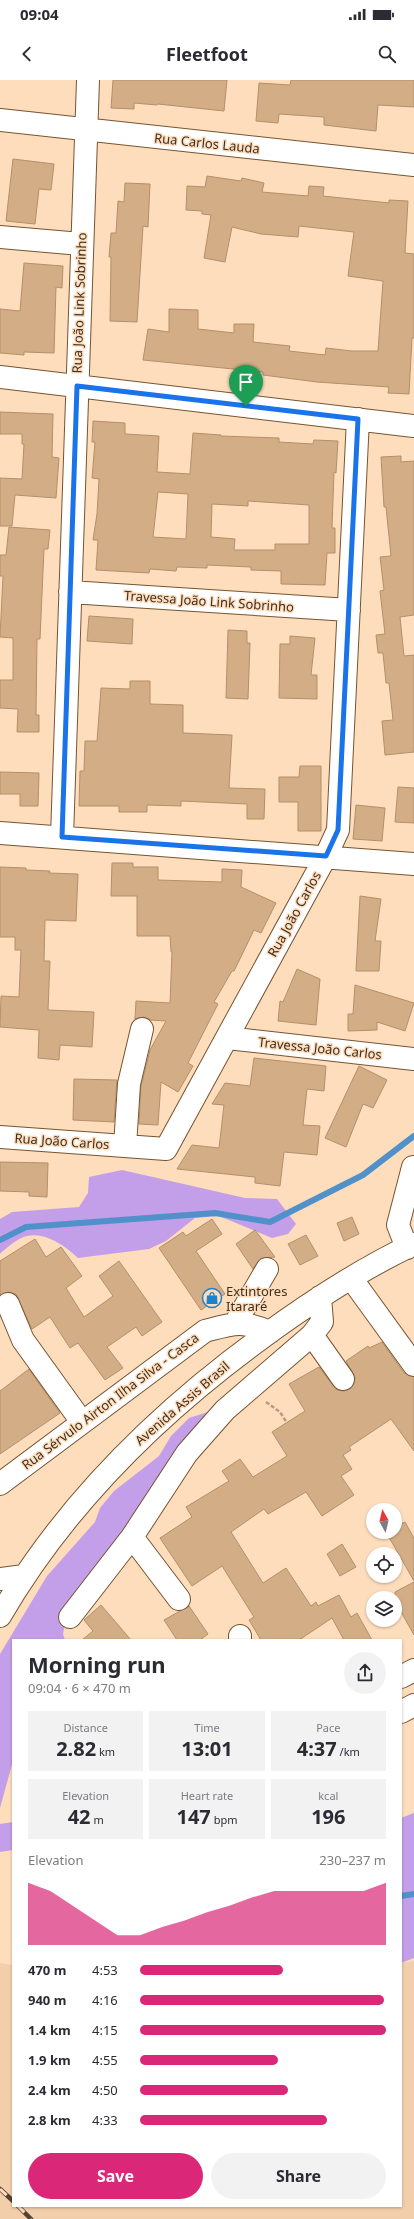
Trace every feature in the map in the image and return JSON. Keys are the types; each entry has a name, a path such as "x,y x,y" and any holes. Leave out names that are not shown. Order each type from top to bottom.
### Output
{"street":[{"name":"Rua João Link Sobrinho","path":"62,837 81,244 88,80"},
{"name":"Rua Carlos Lauda","path":"0,120 414,166"},
{"path":"0,238 81,244"},
{"path":"0,377 414,426"},
{"name":"Rua João Carlos","path":"0,1137 166,1149 326,856 338,830 358,419"},
{"name":"Travessa João Link Sobrinho","path":"70,592 348,610"},
{"path":"0,833 326,856 414,864"},
{"path":"125,1146 129,1084 142,1029"},
{"name":"Travessa João Carlos","path":"227,1038 414,1059"},
{"path":"411,1246 398,1225 410,1196 414,1167"},
{"name":"Avenida Assis Brasil","path":"0,1616 24,1576 61,1524 94,1485 158,1421 215,1373 320,1297 351,1278 411,1246"},
{"path":"236,1322 267,1269"},
{"path":"351,1278 414,1366"},
{"path":"70,1617 132,1537 187,1453 225,1410 312,1335 322,1322 320,1297"},
{"path":"8,1304 23,1340 82,1422"},
{"name":"Rua Sérvulo Airton Ilha Silva - Casca","path":"0,1483 206,1330 236,1322 255,1326 270,1332"},
{"path":"312,1335 343,1379"},
{"path":"132,1537 180,1599"},
{"path":"0,1579 24,1576"},
{"path":"402,1676 414,1670"},
{"path":"402,1711 414,1705"}],"path":[{"path":"249,1388 257,1397 280,1412 287,1423"}],"shaded area":[{"path":"122,1170 245,1198 277,1199 296,1224 288,1234 272,1238 219,1216 195,1218 166,1241 149,1249 78,1258 55,1241 34,1235 20,1239 0,1254 0,1219 12,1212 79,1207 88,1193 89,1177"},
{"path":"211,1411 67,1613 63,1634 65,1639 12,1639 12,1765 0,1808 0,1654 47,1576 95,1522 100,1508 114,1491 159,1456 171,1436 189,1418"},
{"path":"414,1813 414,1958 402,1963 402,1818"},
{"path":"12,1822 12,1850 0,1852 0,1824"},
{"path":"414,1961 414,2219 0,2219 0,1963 12,1965 12,2207 402,2207 402,1963"}],"building":[{"path":"113,80 227,80 224,111 134,103 134,109 111,108"},
{"path":"291,80 414,80 414,107 378,105 376,131 324,125 324,117 279,114 278,123 256,121 259,83 290,85"},
{"path":"13,159 54,164 51,190 39,189 35,224 6,221"},
{"path":"207,176 241,181 242,178 264,183 262,192 308,196 309,186 324,187 323,196 389,203 389,200 408,201 405,253 414,254 414,338 412,338 409,394 388,393 389,387 317,382 263,375 263,372 143,360 148,329 169,332 169,309 198,310 198,329 234,333 234,324 254,324 253,342 290,346 289,351 325,355 326,348 352,351 378,351 383,281 348,276 354,232 299,226 298,237 261,234 232,227 225,262 204,258 211,215 202,214 202,211 186,210 187,186 205,187"},
{"path":"125,183 150,184 148,227 143,226 137,322 110,321 111,257 109,257 111,233 116,233 118,201 124,202"},
{"path":"24,263 63,266 62,288 56,287 54,353 24,352 24,355 0,353 0,309 20,311"},
{"path":"0,412 53,414 52,457 59,458 56,498 15,495 12,526 0,526 0,478 22,479 24,444 22,444 22,434 0,434"},
{"path":"93,421 125,423 125,434 159,436 157,472 190,474 193,433 221,436 279,438 279,442 313,444 314,440 338,441 336,473 334,472 332,528 335,528 335,553 327,553 325,585 281,584 281,571 251,570 251,567 207,565 207,568 177,567 176,571 150,569 149,573 96,570 98,540 93,540 97,514 99,479 92,478 95,442 92,442","holes":["158,492 188,494 186,539 153,537","248,501 309,505 309,544 275,544 275,550 234,550 235,539 211,537 212,504 248,506"]},
{"path":"401,456 401,462 414,461 414,615 400,617 404,656 414,655 414,752 385,755 382,721 393,720 389,683 386,683 383,653 378,653 376,635 385,634 380,591 384,590 380,557 391,556 386,507 384,507 381,457"},
{"path":"9,527 50,530 48,549 44,549 40,639 37,639 36,715 39,715 39,732 17,732 18,709 0,708 0,680 13,680 13,638 0,637 3,576 0,576 0,555 6,555"},
{"path":"89,616 133,619 132,644 87,641"},
{"path":"228,630 247,631 247,643 250,643 248,699 226,698"},
{"path":"290,636 315,638 311,675 317,675 317,699 279,698 280,644 290,644"},
{"path":"130,681 150,681 150,704 183,705 183,733 232,735 229,788 265,789 264,819 247,819 247,804 181,801 181,806 147,805 147,812 119,812 119,806 79,806 80,771 84,771 85,741 97,741 101,688 130,689"},
{"path":"300,766 321,766 321,831 298,831 298,802 279,802 279,777 299,777"},
{"path":"0,772 39,773 38,806 20,806 20,794 0,794"},
{"path":"398,787 414,788 414,823 395,822"},
{"path":"356,805 385,808 382,841 353,839"},
{"path":"112,863 133,863 133,867 158,867 158,880 222,882 222,869 242,870 241,887 276,903 261,933 254,930 234,971 232,971 214,1002 218,1004 188,1063 193,1066 178,1092 161,1082 158,1125 139,1124 141,1086 150,1050 166,1021 151,1020 144,1017 135,1019 136,1001 170,1003 172,952 170,936 137,936 137,896 111,896"},
{"path":"0,867 50,871 49,873 78,874 76,921 45,920 44,961 50,961 48,1010 94,1012 92,1047 60,1045 59,1060 38,1058 39,1030 0,1027 1,996 19,997 21,950 15,950 15,937 0,937"},
{"path":"360,896 381,899 375,941 381,941 379,971 356,971"},
{"path":"297,969 320,979 316,1025 278,1021 280,1001 283,1002"},
{"path":"355,985 414,1003 405,1031 377,1022 377,1030 348,1031 348,1014 353,1014"},
{"path":"254,1058 326,1066 324,1091 307,1089 303,1125 320,1126 317,1155 284,1152 280,1186 255,1183 255,1177 177,1169 192,1145 219,1148 224,1105 212,1104 225,1083 250,1086"},
{"path":"359,1066 387,1080 373,1108 363,1104 346,1147 325,1138"},
{"path":"74,1079 117,1080 114,1122 73,1120"},
{"path":"0,1162 48,1163 47,1197 29,1196 29,1192 0,1191"},
{"path":"352,1217 359,1234 344,1241 337,1223"},
{"path":"212,1219 222,1234 196,1251 225,1294 201,1310 159,1248 183,1232 186,1236"},
{"path":"255,1230 275,1257 261,1258 253,1269 236,1244"},
{"path":"306,1235 318,1256 300,1265 288,1244"},
{"path":"35,1239 46,1257 61,1247 82,1276 66,1288 84,1317 113,1296 99,1276 119,1261 162,1322 142,1336 136,1327 107,1347 123,1368 105,1380 78,1343 70,1348 50,1317 32,1329 16,1294 9,1292 0,1295 0,1261"},
{"path":"382,1342 404,1373 414,1377 414,1451 391,1419 349,1447 351,1450 343,1455 352,1469 341,1476 354,1495 322,1516 306,1492 268,1514 264,1509 231,1532 263,1583 286,1568 311,1606 316,1602 318,1606 339,1595 351,1617 357,1613 371,1639 343,1639 332,1618 300,1639 260,1639 249,1620 254,1617 222,1566 192,1586 160,1538 192,1517 186,1507 229,1481 222,1471 240,1459 253,1477 287,1456 272,1432 305,1411 289,1384 319,1367 337,1390 344,1391 350,1389 354,1384 355,1377 346,1361 368,1346 369,1348"},
{"path":"29,1369 60,1413 0,1454 0,1391"},
{"path":"405,1522 414,1538 414,1581 402,1560 402,1547 395,1547 390,1539 402,1539 402,1524"},
{"path":"342,1544 356,1567 340,1576 327,1554"},
{"path":"414,1582 414,1635 402,1614 402,1591 397,1591"},
{"path":"101,1605 130,1639 83,1639 93,1631 84,1620"},
{"path":"189,1606 208,1634 201,1639 176,1639 164,1620"}],"waterway":[{"path":"0,1240 26,1227 215,1213 270,1222 363,1175 414,1136"},
{"path":"402,1896 414,1894"}],"railway":[{"path":"0,2189 12,2200"},
{"path":"19,2207 31,2219"}],"place":[{"name":"Extintores Itararé","path":"212,1298"}],"route":[{"path":"77,386 246,406 358,419 338,830 326,856 62,837 77,386"}]}
